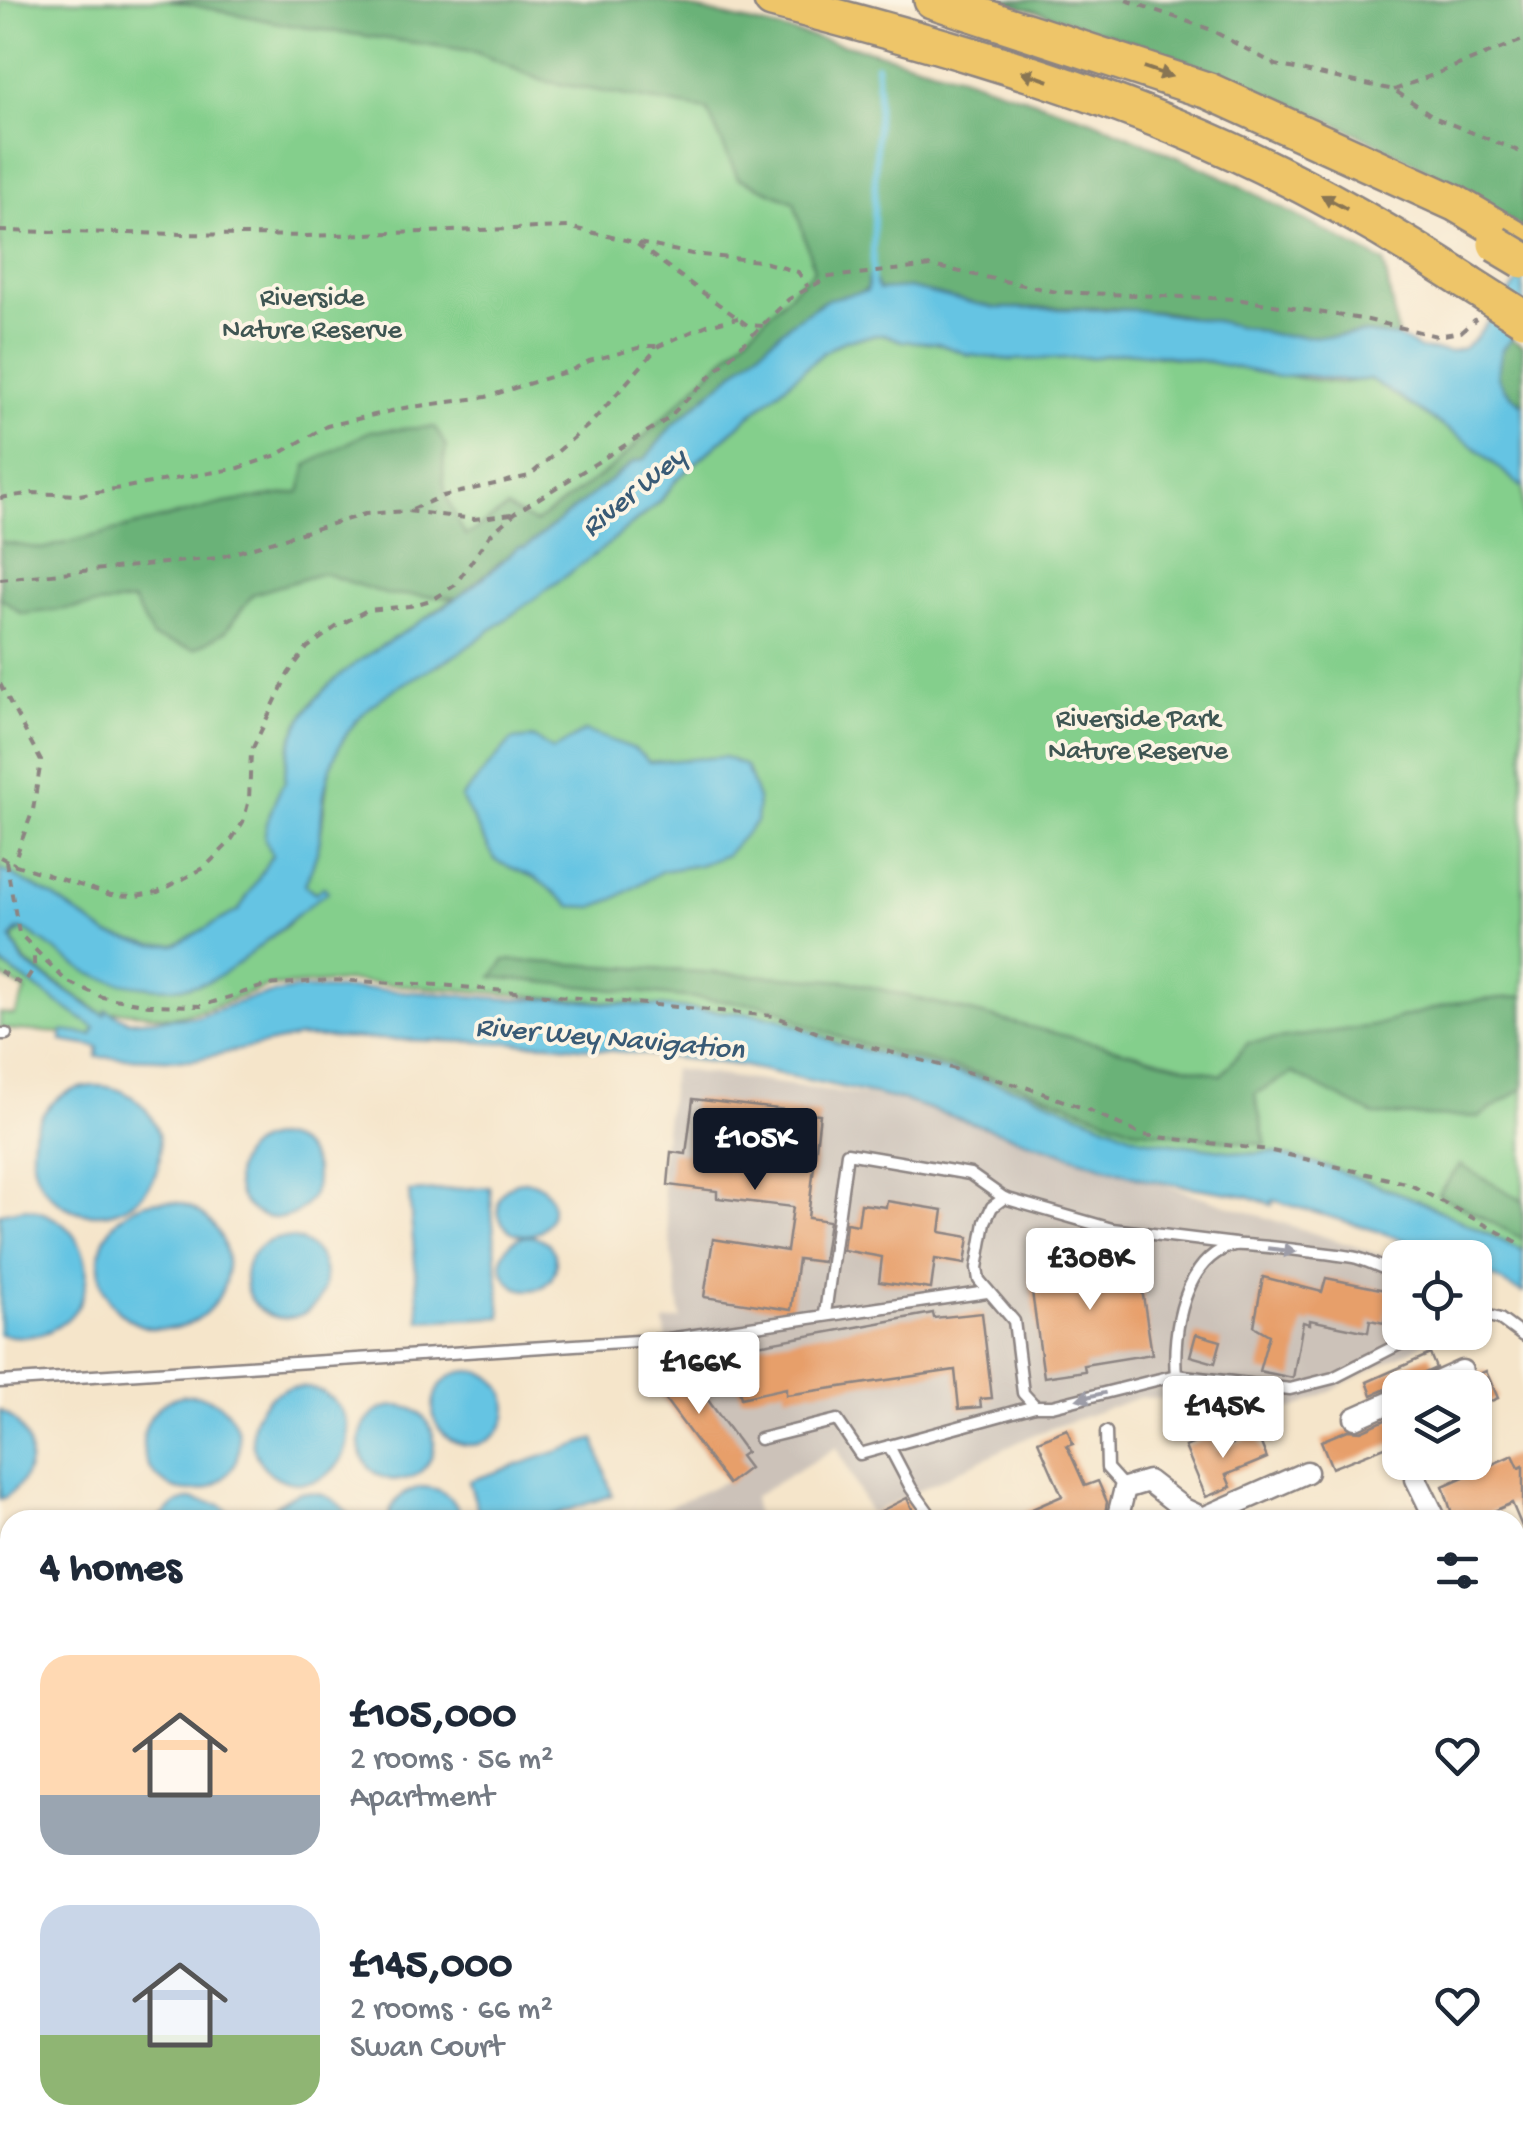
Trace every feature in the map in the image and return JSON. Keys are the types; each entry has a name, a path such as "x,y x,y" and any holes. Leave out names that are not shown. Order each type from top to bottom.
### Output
{"highway":[{"path":"772,0 970,54 1176,127 1287,178 1418,250 1476,295 1523,318"},
{"path":"932,0 1180,80 1345,154 1512,245"}],"street":[{"path":"1354,1418 1382,1406"},
{"path":"1221,1510 1307,1472"},
{"path":"1417,1480 1431,1510"},
{"path":"1120,1510 1125,1488 1148,1481 1186,1510"}],"lane":[{"path":"825,1314 847,1153 970,1174 1004,1198 1112,1229 1356,1258 1382,1268"},
{"path":"1004,1198 992,1207 985,1222 977,1268 987,1292 1014,1321 1023,1392 1035,1406"},
{"path":"1176,1375 1174,1354 1189,1289 1201,1265 1235,1244"},
{"path":"0,1382 604,1344 987,1292"},
{"path":"1492,1317 1523,1336"},
{"path":"760,1438 837,1420 860,1454 1035,1406 1052,1406 1176,1375 1290,1390 1333,1378 1387,1350"},
{"path":"1106,1432 1107,1468 1125,1488"},
{"path":"890,1446 923,1510"}],"path":[{"path":"1126,0 1209,30 1276,65 1394,90 1436,118 1523,153"},
{"path":"1394,90 1523,40"},
{"path":"0,231 307,236 568,228 692,254 760,261 798,272 808,287"},
{"path":"634,242 747,325 764,326"},
{"path":"0,857 110,896 136,896 179,884 204,868 230,842 243,822 249,800 251,752 288,674 307,648 368,610 434,599 455,584 490,535 516,513 666,420 789,300 829,277 932,266 1057,292 1236,299 1368,320 1437,336 1461,332 1474,322 1476,295"},
{"path":"0,498 33,493 79,496 239,468 277,455 327,426 404,408 486,397 589,361 659,346 708,325 738,318"},
{"path":"407,511 443,496 530,476 592,422 659,346"},
{"path":"0,578 217,558 365,514 407,511 474,518 516,513"},
{"path":"0,684 41,761 33,810 13,864"},
{"path":"6,861 19,933 66,981 102,997 148,1005 200,1006 267,985 331,980 440,985 774,1016 824,1035 1026,1087 1142,1135 1268,1150 1409,1184 1523,1244"},
{"path":"0,972 19,983 25,982 34,968 34,951"}],"shaded area":[{"path":"673,1069 905,1101 1382,1255 1382,1350 1411,1350 1294,1409 1140,1397 1035,1434 878,1510 868,1510 837,1447 753,1497 755,1510 661,1510 726,1481 643,1374 668,1354 664,1322 681,1319 660,1169"}],"green space":[{"name":"Riverside Nature Reserve","path":"0,0 515,0 861,75 909,288 499,565 327,687 296,728 285,782 266,833 273,855 239,910 175,945 154,945 108,935 54,897 0,869"},
{"path":"168,0 657,0 867,50 961,76 1092,120 1219,175 1384,262 1398,337 1364,333 1330,337 1277,335 1170,313 1106,308 994,308 909,288 879,290 874,284 859,293 822,302 792,322 673,425 645,459 634,462 525,548 517,548 457,598 385,594 323,573 253,594 225,632 194,649 153,638 133,601 22,614 0,597 0,542 42,549 225,503 300,492 307,465 370,431 435,427 446,447 446,493 466,536 507,508 535,523 615,465 814,270 794,202 738,178 707,110 543,81 473,51 289,25"},
{"path":"1001,0 1523,0 1523,229 1420,166 1257,89"},
{"name":"Riverside Park Nature Reserve","path":"884,334 902,341 937,343 970,355 1011,360 1127,352 1340,383 1370,379 1471,444 1523,488 1523,1251 1417,1200 1330,1168 1271,1152 1251,1154 1142,1139 983,1079 836,1043 778,1018 349,981 267,987 172,1017 115,1011 113,1014 107,1010 105,1015 25,962 13,940 17,929 27,931 94,975 226,970 327,892 316,893 305,885 318,849 333,757 363,712 409,679 441,664 601,549 660,502 677,479 824,352 845,340"},
{"path":"1511,339 1523,346 1523,405 1497,376 1502,349"},
{"path":"505,960 848,981 1221,1075 1248,1043 1373,1026 1453,1003 1523,996 1523,1088 1479,1117 1374,1115 1292,1073 1255,1094 1266,1145 1137,1130 1020,1085 847,1040 762,1005 492,977"},
{"path":"0,963 88,1022 95,1028 92,1035 0,1029 0,1013 14,1015 26,991 0,976"},
{"path":"1460,1165 1523,1201 1523,1239 1438,1194"}],"water":[{"path":"1523,275 1523,326 1502,349 1497,376 1523,405 1523,488 1471,444 1370,379 1279,377 1210,362 1127,352 1011,360 969,355 937,343 902,341 884,334 845,340 824,352 725,437 677,479 660,501 601,550 462,651 396,688 365,712 346,734 325,787 318,848 305,885 315,893 324,887 328,892 229,970 191,986 143,986 96,976 22,929 11,938 24,963 95,1010 105,1015 106,1010 129,1021 198,1016 251,998 296,989 375,989 558,999 778,1018 836,1043 1026,1091 1142,1139 1251,1154 1271,1152 1330,1168 1417,1200 1523,1251 1523,1293 1492,1277 1492,1240 1403,1240 1273,1200 1272,1205 1248,1196 1146,1180 905,1101 739,1065 552,1044 299,1037 192,1060 97,1057 98,1047 62,1041 62,1031 92,1035 95,1028 0,963 0,869 54,897 108,935 154,945 175,945 239,910 272,855 265,834 285,782 289,748 302,719 321,693 372,652 457,598 517,548 526,547 634,462 645,459 673,425 792,322 828,299 867,291 869,277 873,277 879,290 909,288 994,308 1137,310 1277,335 1330,337 1364,333 1398,337 1420,349 1449,352 1475,339"},
{"path":"585,731 635,749 649,762 724,757 746,766 758,800 756,822 726,855 699,865 662,871 593,907 571,906 536,878 496,861 461,798 512,740 534,738 553,750"},
{"path":"96,1086 121,1090 142,1104 156,1125 160,1150 156,1175 142,1196 121,1210 96,1214 71,1210 50,1196 36,1175 32,1150 36,1125 50,1104 71,1090"},
{"path":"276,1138 291,1141 304,1150 313,1163 313,1193 304,1206 291,1215 276,1218 261,1215 248,1206 239,1193 236,1178 239,1163 248,1150 261,1141"},
{"path":"525,1181 544,1189 552,1208 544,1227 525,1235 506,1227 498,1208 506,1189"},
{"path":"490,1187 501,1317 420,1321 409,1192"},
{"path":"163,1201 188,1205 209,1219 223,1240 227,1265 223,1290 209,1311 188,1325 163,1329 138,1325 117,1311 103,1290 99,1265 103,1240 117,1219 138,1205"},
{"path":"25,1208 56,1219 76,1238 85,1262 85,1286 76,1309 58,1326 33,1336 0,1334 0,1213"},
{"path":"529,1236 548,1244 556,1263 548,1282 529,1290 510,1282 502,1263 510,1244"},
{"path":"285,1238 300,1241 313,1250 322,1263 322,1293 313,1306 300,1315 285,1318 270,1315 257,1306 248,1293 245,1278 248,1263 257,1250 270,1241"},
{"path":"470,1371 496,1382 507,1408 496,1434 470,1445 444,1434 433,1408 444,1382"},
{"path":"300,1387 319,1390 334,1401 345,1416 345,1454 334,1469 319,1480 300,1483 281,1480 266,1469 255,1454 252,1435 255,1416 266,1401 281,1390"},
{"path":"191,1395 210,1398 225,1409 236,1424 236,1462 225,1477 210,1488 191,1491 172,1488 157,1477 146,1462 143,1443 146,1424 157,1409 172,1398"},
{"path":"397,1406 423,1417 434,1443 423,1469 397,1480 371,1469 360,1443 371,1417"},
{"path":"0,1410 22,1430 30,1455 22,1480 0,1500"},
{"path":"595,1439 612,1495 569,1510 478,1510 469,1481"},
{"path":"421,1487 436,1489 458,1510 391,1510 409,1492"},
{"path":"301,1492 317,1494 331,1498 345,1510 272,1510"},
{"path":"190,1499 221,1505 226,1510 169,1510"}],"building":[{"path":"693,1099 820,1114 808,1218 829,1221 823,1262 798,1259 791,1310 704,1297 713,1239 787,1251 793,1207 717,1198 717,1191 668,1185 671,1152 686,1154"},
{"path":"887,1201 943,1210 940,1232 969,1237 965,1264 935,1259 931,1289 879,1282 882,1257 843,1250 846,1223 858,1225 861,1204 886,1207"},
{"path":"1136,1250 1152,1354 1084,1365 1085,1371 1044,1377 1029,1271 1088,1263 1087,1257"},
{"path":"1263,1277 1322,1292 1326,1278 1382,1289 1382,1323 1370,1320 1368,1332 1310,1320 1310,1324 1303,1322 1293,1378 1259,1371 1269,1335 1254,1326"},
{"path":"933,1313 934,1318 982,1313 992,1398 980,1399 981,1407 959,1409 955,1370 786,1395 786,1388 741,1398 730,1350"},
{"path":"1196,1334 1221,1341 1215,1363 1190,1356"},
{"path":"672,1351 746,1452 740,1456 749,1468 728,1484 645,1372"},
{"path":"1430,1354 1436,1368 1432,1370 1394,1370"},
{"path":"1382,1375 1382,1391 1372,1395 1367,1382"},
{"path":"1382,1422 1382,1448 1332,1468 1321,1441 1348,1430 1361,1431"},
{"path":"1067,1429 1073,1444 1067,1446 1085,1486 1098,1481 1107,1502 1106,1510 1030,1510 1062,1496 1038,1441"},
{"path":"1257,1434 1267,1458 1226,1475 1231,1487 1206,1497 1185,1447 1211,1436 1217,1450"},
{"path":"1513,1455 1519,1468 1523,1466 1523,1510 1515,1510 1512,1503 1496,1510 1451,1510 1443,1486 1457,1480 1492,1480 1492,1464"},
{"path":"907,1498 913,1510 883,1510"}],"waterway":[{"path":"872,283 876,65"}],"water label":[{"name":"River Wey","path":"632,490"},
{"name":"River Wey Navigation","path":"610,1036"}]}
